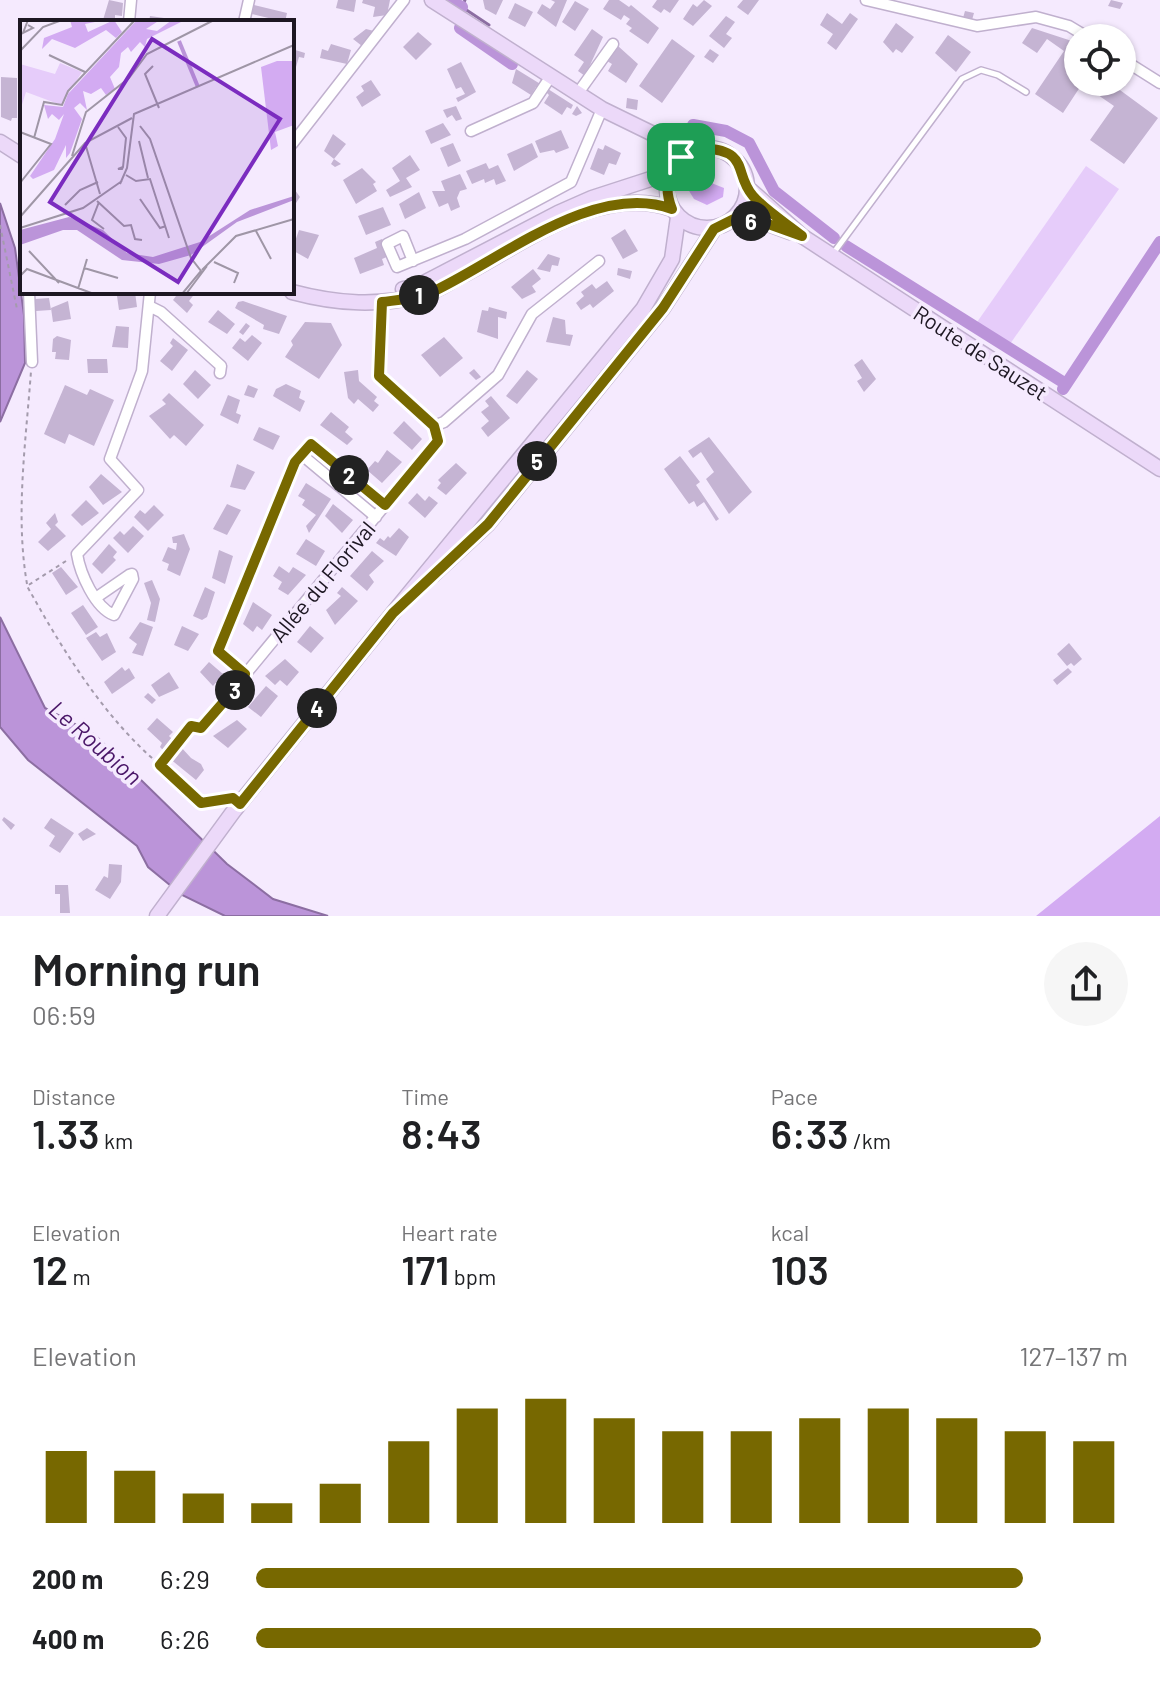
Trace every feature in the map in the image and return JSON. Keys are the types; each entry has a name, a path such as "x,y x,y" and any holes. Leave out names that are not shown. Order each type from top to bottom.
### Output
{"main road":[{"path":"294,293 369,305 427,294 560,223 604,206 653,202 701,229 714,229 734,219 741,210 748,188 745,175 729,154 716,149 690,152 602,109 432,0"},
{"path":"0,142 20,155"},
{"path":"315,298 368,297 418,286 569,208 669,173 690,152"},
{"path":"157,916 237,808 393,613 643,309 672,259 675,213 666,185 669,173"},
{"name":"Route de Sauzet","path":"748,188 802,236 1160,469"},
{"name":"Route de Sauzet","path":"734,219 760,221 802,236"},
{"path":"393,613 488,524 663,308 714,229"},
{"path":"145,916 165,902"}],"street":[{"path":"129,20 131,0"},
{"path":"244,20 249,0"},
{"path":"294,141 404,0"},
{"path":"866,0 977,26 1036,17 1064,25"},
{"path":"578,93 613,44"},
{"path":"1136,68 1160,83"},
{"path":"471,131 533,103 551,76"},
{"path":"413,261 465,239 571,182 602,109"},
{"path":"382,302 379,376 434,426 444,422 498,375 532,314 599,261"},
{"path":"29,294 32,362"},
{"path":"97,597 80,573 77,554 138,490 110,459 142,371 150,294"},
{"path":"149,306 205,349 221,366 220,373"},
{"name":"Allée du Florival","path":"191,726 201,728 438,441 434,426"},
{"path":"245,674 218,651 295,462 311,444 385,505"},
{"path":"302,455 376,517"}],"lane":[{"path":"832,255 962,79 981,70 998,75 1026,92"}],"path":[{"path":"0,225 17,309 30,314"},
{"path":"32,362 23,495 23,562 27,586 49,625 119,725 201,803 233,798 237,808"},
{"path":"27,586 77,554"},
{"path":"160,765 191,726"}],"shaded area":[{"path":"1086,166 1119,189 1010,344 975,325"},
{"path":"686,173 724,188 723,197 707,205 694,199 683,181"},
{"path":"1160,816 1160,916 1036,916"}],"water":[{"path":"0,203 15,248 24,315 25,363 0,422"},
{"name":"Le Roubion","path":"0,617 45,708 94,734 227,864 273,899 328,916 225,916 182,895 148,867 137,846 28,760 0,727"}],"building":[{"path":"109,0 123,3 122,16 115,15 115,20 103,20"},
{"path":"338,0 356,0 354,12 336,8"},
{"path":"363,0 390,0 387,15 373,17 375,7 362,3"},
{"path":"483,0 503,0 496,15 485,9"},
{"path":"551,0 567,0 556,27 537,13 542,4 550,9 555,2"},
{"path":"609,0 631,5 659,28 648,44 629,31 632,28 626,24 630,19 624,15 621,20 603,9"},
{"path":"657,0 679,0 670,13 664,9 661,13 652,7"},
{"path":"704,0 712,6 693,26 683,19 693,4 697,7"},
{"path":"743,0 759,0 748,15 737,7"},
{"path":"1111,0 1123,3 1120,9 1108,6"},
{"path":"575,1 589,9 575,31 562,22"},
{"path":"515,3 533,12 525,27 508,18"},
{"path":"254,5 287,13 285,20 252,14"},
{"path":"965,11 974,13 972,20 963,18"},
{"path":"827,13 842,24 850,13 858,19 836,50 827,43 833,34 820,25"},
{"path":"150,16 164,18 164,20 149,20"},
{"path":"726,16 735,22 726,34 732,38 724,48 709,36"},
{"path":"896,23 914,37 902,53 896,49 893,53 883,42"},
{"path":"1032,28 1064,38 1064,51 1047,39 1037,53 1022,43"},
{"path":"366,29 374,31 362,46 353,39"},
{"path":"592,29 603,37 585,76 578,71 584,62 574,55"},
{"path":"418,32 432,44 416,60 403,47"},
{"path":"948,35 971,52 956,72 935,53"},
{"path":"672,39 695,56 662,103 639,86"},
{"path":"331,44 351,50 347,64 320,58 322,49 328,51"},
{"path":"618,46 638,64 626,83 608,71 612,64 607,61"},
{"path":"710,49 719,55 713,63 704,57"},
{"path":"294,50 305,53 304,58 299,57 294,74"},
{"path":"1064,51 1064,96 1074,96 1063,113 1035,94"},
{"path":"461,62 476,92 458,102 456,98 465,94 461,87 456,89 447,69"},
{"path":"516,69 542,85 539,89 536,87 531,95 512,83"},
{"path":"1,77 17,78 17,118 11,121 1,117"},
{"path":"371,80 381,95 362,107 356,97 364,91 361,86"},
{"path":"548,89 573,105 571,109 567,107 562,115 544,103 549,95 546,92"},
{"path":"1099,96 1128,96 1158,118 1124,164 1090,140 1114,106"},
{"path":"627,98 638,100 637,110 626,108"},
{"path":"456,106 462,119 456,121 452,115 447,118 443,110"},
{"path":"577,106 582,113 576,116 572,114"},
{"path":"443,123 451,135 431,144 425,131"},
{"path":"561,130 569,148 556,153 554,150 540,153 535,141"},
{"path":"333,134 346,144 334,159 324,151"},
{"path":"453,143 461,161 448,167 440,148"},
{"path":"532,143 538,157 514,171 507,154"},
{"path":"605,145 621,153 616,165 609,163 604,175 590,169 598,148 603,150"},
{"path":"410,155 420,170 406,178 412,187 390,197 386,190 400,181 392,168"},
{"path":"486,163 489,169 498,165 506,181 496,185 494,179 485,183 484,179 472,184 466,171"},
{"path":"362,168 376,182 373,184 377,191 356,204 343,180"},
{"path":"460,174 467,189 460,191 457,198 460,207 451,211 448,203 439,207 432,191 445,191 441,181"},
{"path":"294,189 300,197 294,206"},
{"path":"419,192 426,208 405,219 399,204"},
{"path":"383,207 391,225 366,235 358,216"},
{"path":"625,229 638,251 623,259 611,238"},
{"path":"299,230 319,235 308,259 294,251"},
{"path":"382,239 389,256 382,259 384,265 360,274 354,258 377,248 375,242"},
{"path":"548,254 560,258 558,266 552,265 550,272 537,269"},
{"path":"618,268 632,271 630,279 617,275"},
{"path":"533,269 541,279 532,286 536,292 522,299 511,287"},
{"path":"607,281 614,291 593,308 590,304 581,310 576,303 584,296 581,292 592,284 596,289"},
{"path":"135,294 137,307 119,310 117,296"},
{"path":"178,294 194,294 189,301 193,305 187,313 173,300"},
{"path":"49,298 51,310 36,311 35,299"},
{"path":"68,301 71,319 53,322 51,308"},
{"path":"238,302 287,316 279,334 263,329 264,325 235,308"},
{"path":"489,307 507,312 506,319 498,317 498,339 477,332 482,310 488,311"},
{"path":"218,310 235,324 227,334 208,322"},
{"path":"553,317 565,320 566,334 573,335 570,346 546,342"},
{"path":"305,322 331,323 342,345 319,379 285,357 293,345 291,341"},
{"path":"246,323 250,326 243,335 239,332"},
{"path":"116,326 129,327 128,348 112,347"},
{"path":"252,335 262,343 248,361 232,348 240,338 245,342"},
{"path":"57,336 71,340 69,360 55,359 53,339"},
{"path":"444,337 463,358 440,377 421,355"},
{"path":"173,338 188,350 172,371 160,361 173,346 170,343"},
{"path":"87,359 107,359 108,373 88,373"},
{"path":"862,359 876,379 864,392 857,381 862,378 854,365"},
{"path":"474,369 481,377 476,380 469,373"},
{"path":"195,370 211,385 198,399 183,384"},
{"path":"358,370 359,381 377,397 374,401 379,405 373,412 358,399 354,404 348,398 344,372"},
{"path":"527,370 538,379 517,404 506,396"},
{"path":"286,384 301,391 299,398 305,401 300,412 273,396 276,389"},
{"path":"65,385 87,395 90,389 114,400 94,446 69,434 65,444 44,434"},
{"path":"248,385 258,389 254,398 244,395"},
{"path":"169,393 204,425 186,446 174,435 170,439 149,416 166,404 162,400"},
{"path":"228,395 240,400 236,413 241,415 238,424 220,415"},
{"path":"491,396 510,418 488,437 481,428 489,421 481,412 489,406 485,401"},
{"path":"331,412 349,427 345,432 353,439 347,445 320,425"},
{"path":"404,421 422,439 412,450 393,433"},
{"path":"259,427 280,436 273,450 253,440"},
{"path":"709,437 752,492 729,514 706,479 714,472 701,452 693,458 688,451"},
{"path":"387,450 402,462 382,483 367,470 375,461 378,463"},
{"path":"680,456 700,482 696,485 719,519 716,521 704,502 697,507 694,501 689,504 664,469"},
{"path":"456,463 467,473 446,495 437,488 441,483 438,480"},
{"path":"237,464 255,472 245,490 230,487"},
{"path":"101,474 122,492 103,505 89,487"},
{"path":"306,483 331,499 309,533 306,526 316,515 302,505 305,500 298,496"},
{"path":"417,493 425,501 429,496 438,503 425,518 408,503"},
{"path":"86,500 99,513 82,526 71,515"},
{"path":"227,504 241,510 227,535 213,529"},
{"path":"333,504 353,520 342,533 325,516"},
{"path":"154,505 164,515 148,531 134,517 140,510 145,514"},
{"path":"55,513 58,522 55,525 66,536 48,551 38,542 51,529 46,523"},
{"path":"133,526 144,536 128,553 113,538 120,531 124,535"},
{"path":"399,528 409,537 396,556 376,543 380,538 384,541 388,536 390,538"},
{"path":"184,534 190,549 180,576 167,570 169,564 162,561 168,547 176,550 177,543 173,543 172,537"},
{"path":"306,539 325,551 316,566 296,554"},
{"path":"109,544 117,552 113,557 116,560 102,574 92,564"},
{"path":"219,550 233,556 225,584 212,578"},
{"path":"372,551 384,561 369,575 374,582 367,591 350,576"},
{"path":"279,566 289,573 293,567 306,575 288,595 278,589 282,582 273,576"},
{"path":"61,567 78,587 66,595 52,573"},
{"path":"152,580 160,599 155,622 147,620 151,603 144,583"},
{"path":"205,587 215,592 207,617 202,620 193,616"},
{"path":"342,587 358,601 335,625 326,610 341,596 337,593"},
{"path":"253,602 272,615 262,630 257,626 253,632 243,624"},
{"path":"83,605 98,627 86,635 71,613"},
{"path":"140,622 153,627 143,656 132,653 137,644 129,638"},
{"path":"182,626 199,634 188,651 174,645"},
{"path":"310,626 324,638 311,653 297,642"},
{"path":"96,632 100,637 107,633 116,652 102,661 86,638"},
{"path":"1069,643 1082,659 1074,666 1071,663 1067,666 1057,654"},
{"path":"285,659 299,672 287,686 280,680 275,685 265,676"},
{"path":"209,662 223,674 213,686 200,672"},
{"path":"122,667 125,671 129,668 135,678 112,694 104,682"},
{"path":"1068,668 1072,672 1057,685 1053,680"},
{"path":"169,672 179,688 159,697 151,685"},
{"path":"226,682 232,686 223,697 217,692"},
{"path":"266,686 278,696 261,717 248,707"},
{"path":"148,693 156,700 152,704 144,697"},
{"path":"157,718 173,732 169,736 174,741 165,752 160,747 162,743 147,729"},
{"path":"237,720 247,729 228,748 213,736"},
{"path":"180,746 204,770 196,780 169,758"},
{"path":"4,817 15,825 11,830 2,820"},
{"path":"51,818 74,833 60,853 49,846 55,836 44,828"},
{"path":"87,828 96,834 83,841 78,834"},
{"path":"109,864 122,865 121,882 110,899 95,890 104,876 108,878"},
{"path":"55,885 68,885 70,913 60,913 60,894 55,894"}],"waterway":[{"path":"447,0 462,7"},
{"path":"465,0 462,7 489,25"},
{"path":"460,28 512,64"},
{"path":"693,125 726,131 749,143 774,191 834,238"},
{"path":"1063,389 1160,242"},
{"path":"846,246 1066,384"}],"route":[{"path":"703,148 729,154 739,163 754,197 802,236 760,221 734,219 714,229 663,308 488,524 393,613 240,804 233,798 201,803 160,765 191,726 201,728 245,674 218,651 295,462 311,444 385,505 438,441 434,426 379,376 382,302 427,294 560,223 604,206 653,202 672,209 666,185 669,173 681,157 703,148"}]}
